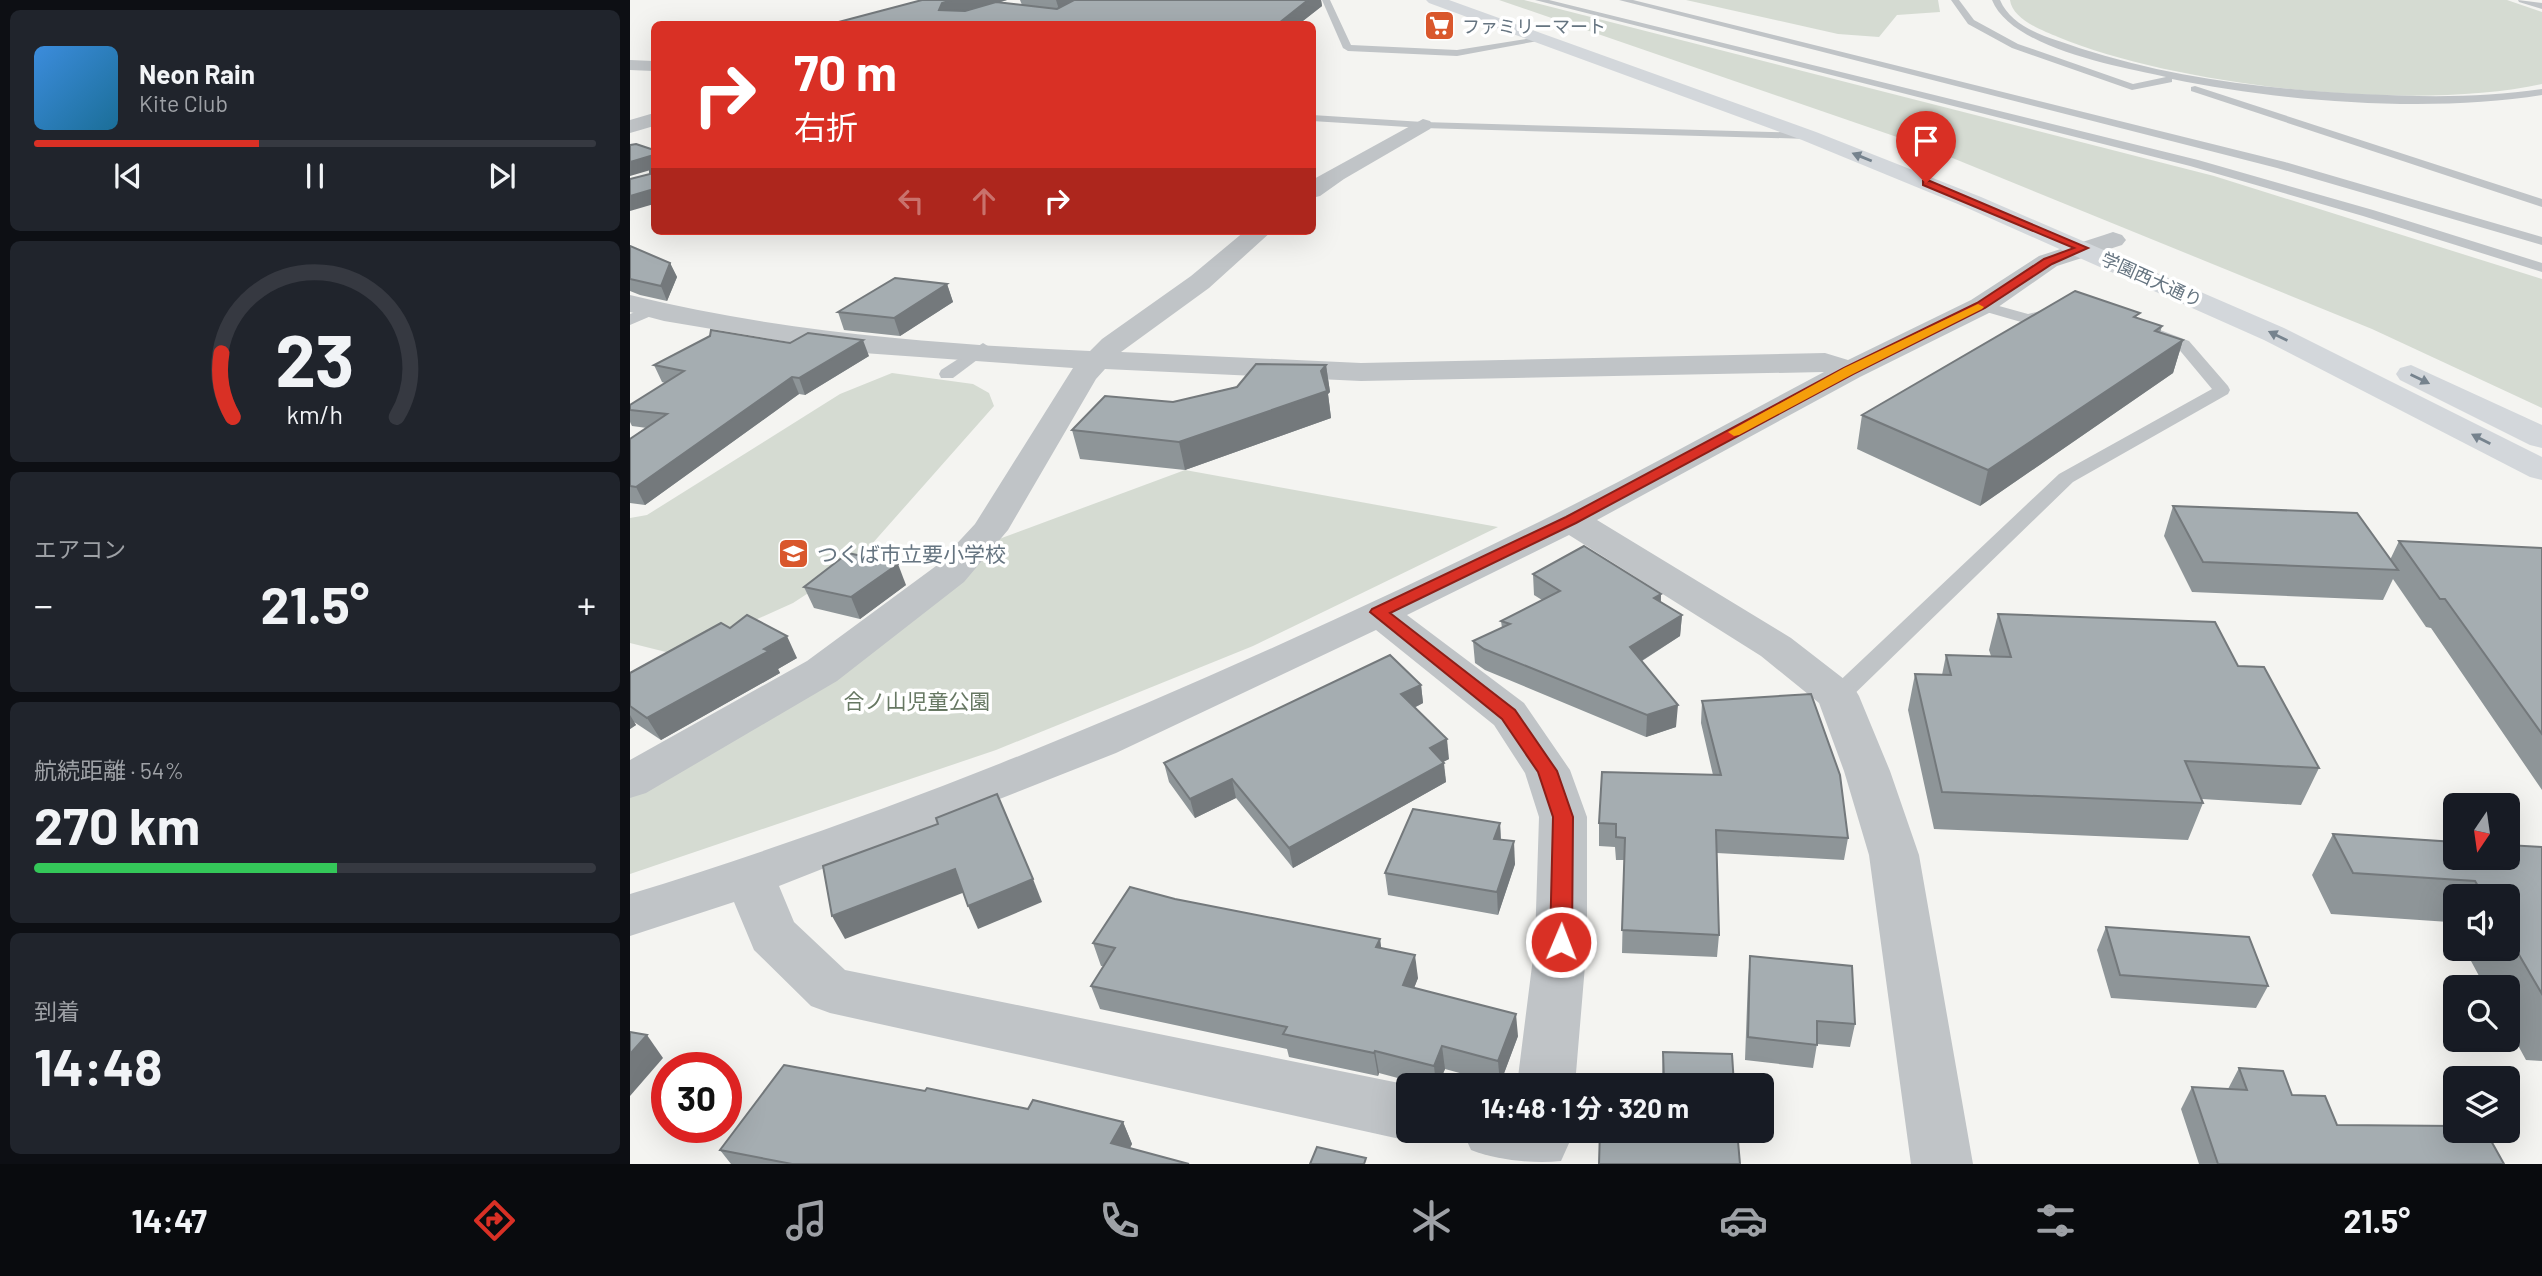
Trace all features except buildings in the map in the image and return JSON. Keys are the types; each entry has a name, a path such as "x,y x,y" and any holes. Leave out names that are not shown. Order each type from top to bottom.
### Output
{"highway":[{"name":"学園西大通り","path":"1434,0 2281,312 2542,438"},
{"name":"学園西大通り","path":"1469,0 1911,157 2098,244 2542,470"}],"street":[{"path":"630,65 651,66"},
{"path":"630,127 651,120"},
{"path":"1316,189 1423,125"},
{"path":"630,781 822,671 950,574 990,530 1083,375 1096,360 1112,345 1200,282 1255,235"},
{"path":"630,915 750,877 1100,742 1298,652 1571,520 1849,371 1981,306 2048,261 2098,244"},
{"path":"638,311 849,343 1096,360 1361,372 1825,362 1849,371"},
{"path":"1571,520 1776,647 1838,696 1867,771 1894,855 1942,1164"},
{"path":"1378,612 1509,714 1547,771 1563,817 1561,942 1541,1073"},
{"path":"750,877 773,935 830,990 1396,1110"}],"lane":[{"path":"1326,0 1348,48 1457,53 1544,40"},
{"path":"1539,0 2194,163 2368,213 2542,268"},
{"path":"1623,0 2281,165 2542,241"},
{"path":"1955,0 1971,22 2015,46 2132,87 2168,80"},
{"path":"1996,0 2007,17 2045,39 2097,57 2150,70 2247,87 2353,97 2454,99 2542,92"},
{"path":"2522,0 2542,6"},
{"path":"2150,70 2168,80 2542,203"},
{"path":"1316,118 1423,125 1809,136"},
{"path":"1981,306 2028,319 2070,309"},
{"path":"1838,696 2066,478 2222,390 2183,344 2137,325"},
{"path":"947,374 979,351"}],"green space":[{"path":"1499,0 1524,0 2214,176 2542,279 2542,408 2372,329 1923,146"},
{"path":"1686,0 1938,0 1940,12 1897,15 1879,37 1838,34"},
{"path":"2010,0 2507,0 2542,12 2542,84 2490,92 2430,96 2298,90 2231,81 2108,55 2058,37 2022,18 2012,7"},
{"path":"892,373 973,384 989,393 994,406 856,562 793,603 678,655 630,643 630,518 647,515 840,394"},
{"name":"合ノ山児童公園","path":"1185,470 1498,527 1253,646 996,750 630,874 630,793 991,542"}],"slow traffic":[{"path":"1734,432 1978,307"}],"place":[{"name":"ファミリーマート","path":"1439,26"},
{"name":"つくば市立要小学校","path":"794,553"}],"route":[{"path":"1561,942 1563,817 1547,771 1509,714 1378,612 1571,520 1849,371 1981,306 2048,261 2083,248 1926,183"}]}
